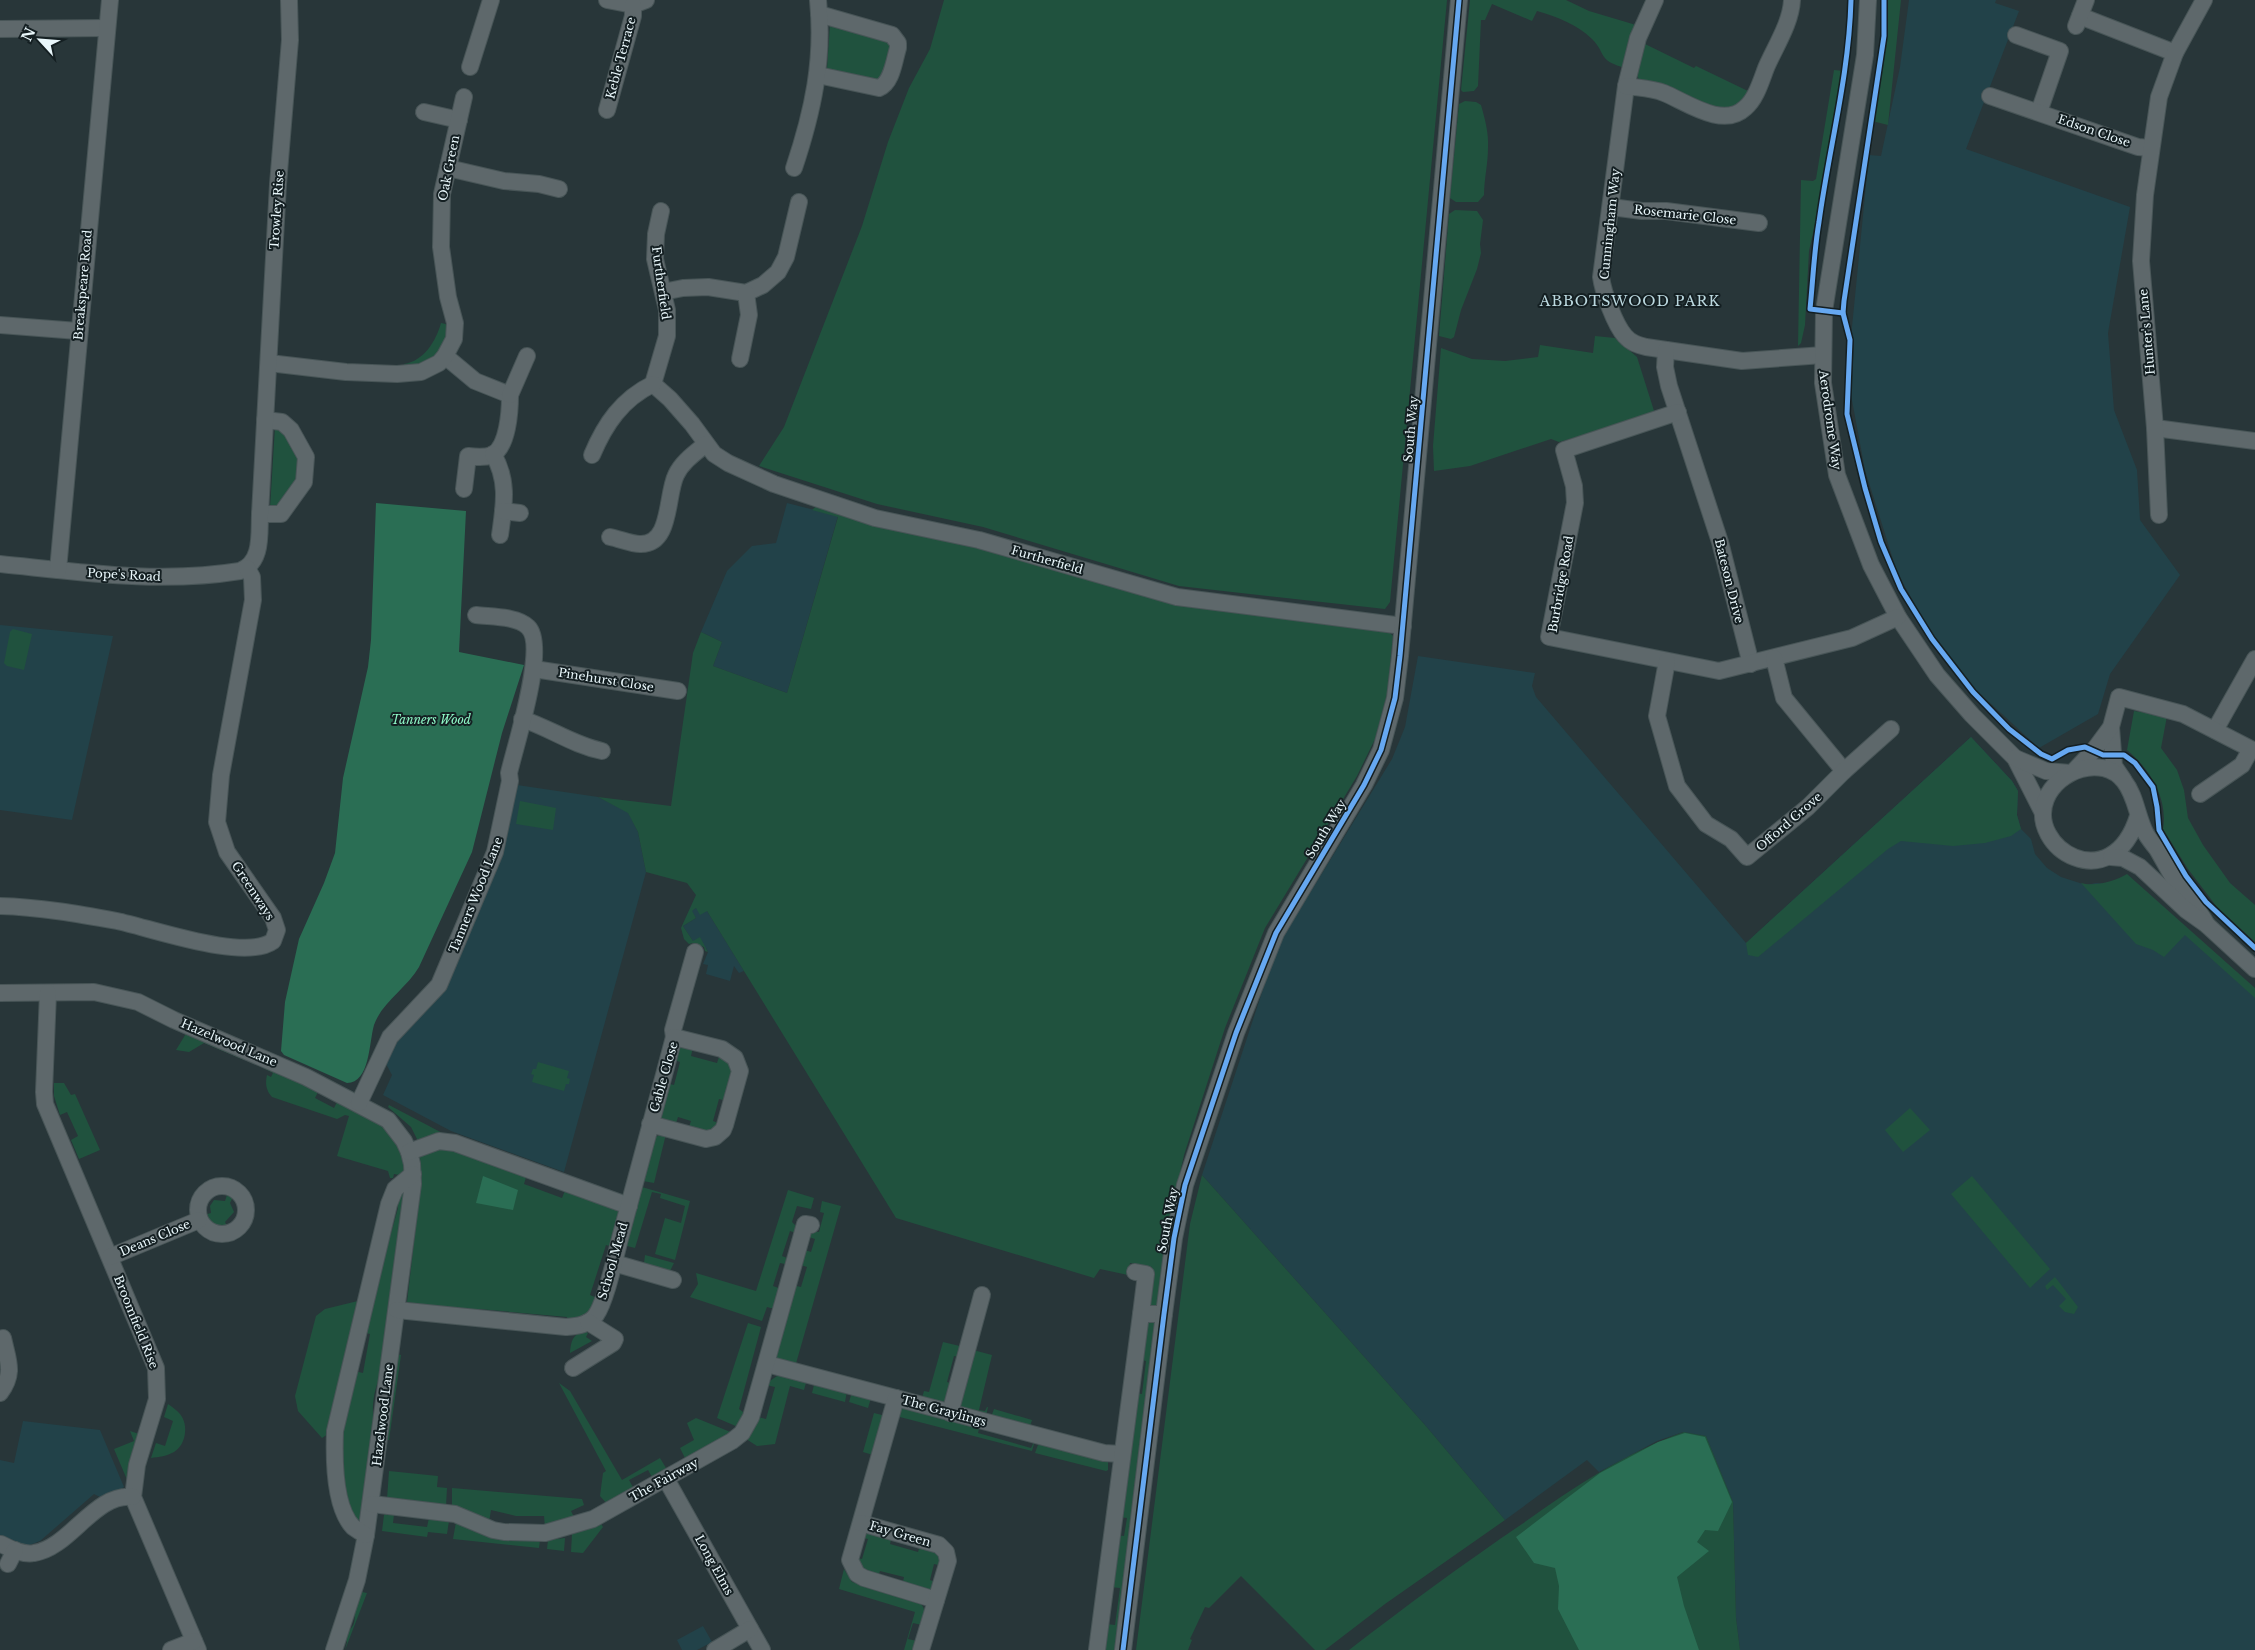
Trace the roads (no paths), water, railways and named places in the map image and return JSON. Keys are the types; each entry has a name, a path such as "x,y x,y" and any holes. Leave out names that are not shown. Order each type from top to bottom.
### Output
{"street":[{"name":"Breakspeare Road","path":"58,570 78,331 110,0"},
{"name":"Trowley Rise","path":"247,568 257,554 260,514 278,184 290,40 289,0"},
{"path":"470,67 491,0"},
{"path":"607,0 640,3"},
{"name":"South Way","path":"1123,1650 1174,1238 1185,1185 1236,1033 1276,933 1364,785 1381,750 1395,698 1460,0"},
{"name":"Cunningham Way","path":"1654,0 1638,38 1626,86 1601,277 1604,291 1621,331 1625,337 1636,344 1742,361 1823,356"},
{"path":"1626,86 1664,93 1700,111 1731,116 1737,114 1751,103 1788,18 1792,0"},
{"name":"Aerodrome Way","path":"1868,0 1865,55 1824,311 1823,383 1837,475 1871,565 1898,617 1937,675 1972,715 2015,758 2043,813"},
{"path":"2086,0 2078,21 2175,53"},
{"name":"Hunter's Lane","path":"2159,515 2155,428 2141,255 2144,203 2159,97 2175,53 2204,0"},
{"name":"Keble Terrace","path":"607,110 633,16 640,3"},
{"path":"794,168 808,126 818,76 819,7 892,35 895,38 898,48 889,78 883,87 878,88 818,76"},
{"path":"0,29 107,28"},
{"path":"2016,35 2060,51 2039,112"},
{"name":"Edson Close","path":"1990,96 2138,147 2151,148"},
{"name":"Oak Green","path":"445,356 455,332 441,247 442,194 464,98"},
{"path":"424,112 459,120"},
{"path":"448,168 504,181 539,184 559,189"},
{"path":"663,292 683,288 708,287 746,293 770,280 783,265 798,202"},
{"name":"Rosemarie Close","path":"1611,207 1642,211 1666,211 1759,223"},
{"name":"Furtherfield","path":"661,211 656,234 656,259 667,310 667,336 653,384 670,399 692,424 714,454 747,473 858,512 979,540 1177,597 1403,626"},
{"path":"740,359 749,315 746,293"},
{"path":"0,325 78,331"},
{"name":"Bateson Drive","path":"1666,350 1666,376 1720,542 1751,664"},
{"path":"269,363 346,372 397,374 421,372 439,363 445,356 475,381 510,395"},
{"path":"464,489 468,456 484,457 493,454 501,447 510,412 510,395 527,356"},
{"path":"592,455 608,422 622,406 653,384"},
{"name":"Burbridge Road","path":"1678,412 1564,450 1574,486 1574,503 1549,637 1718,671 1751,664"},
{"path":"260,514 281,514 304,482 306,457 291,430 282,422 265,420"},
{"path":"2155,428 2255,441"},
{"path":"610,537 638,544 649,544 657,539 663,529 675,477 681,466 706,444"},
{"path":"493,454 504,482 512,512 500,535"},
{"name":"Pope's Road","path":"0,564 112,576 160,578 235,572 247,568"},
{"name":"Greenways","path":"0,906 117,921 150,931 231,946 262,947 273,941 277,930 273,918 228,852 217,822 221,774 253,600 252,577 247,568"},
{"name":"Tanners Wood Lane","path":"359,1103 390,1036 436,990 495,852 510,781 509,773 534,669 535,643 534,635 528,626 518,622 476,615"},
{"path":"1751,664 1864,634 1898,617"},
{"path":"1774,658 1784,698 1844,771"},
{"path":"2215,730 2255,658"},
{"name":"Offord Grove","path":"1667,661 1657,716 1677,786 1706,824 1731,839 1747,857 1808,808 1844,771 1891,729"},
{"name":"Pinehurst Close","path":"534,669 678,691"},
{"path":"2200,794 2242,765 2253,750 2168,708 2119,697 2110,727 2094,750 2072,772 2058,780 2045,800 2043,813 2048,831 2057,846 2064,852 2072,857 2089,860 2111,857 2123,858 2140,867 2186,910 2207,925 2255,969"},
{"path":"522,719 540,725 567,740 602,751"},
{"path":"2110,727 2114,766 2130,791 2146,834 2207,925"},
{"name":"Aerodrome Way","path":"2015,758 2046,771 2072,772"},
{"path":"2072,772 2090,768 2102,768 2123,780"},
{"path":"2111,857 2133,833 2138,816"},
{"path":"674,1037 673,1030 695,952"},
{"name":"Hazelwood Lane","path":"0,993 94,992 138,1002 174,1020 286,1067 359,1103 388,1120 404,1141 409,1152 413,1174 372,1504 357,1580 334,1650"},
{"name":"Broomfield Rise","path":"48,993 45,1104 110,1257 157,1375 157,1399 137,1465 133,1497"},
{"name":"Gable Close","path":"629,1206 650,1124 674,1037 722,1049 735,1058 740,1071 726,1124 723,1130 715,1137 706,1139 650,1124"},
{"name":"School Mead","path":"409,1152 439,1141 455,1143 629,1206 600,1307 595,1316 588,1322"},
{"path":"366,1536 353,1526 346,1515 339,1496 335,1470 335,1431 389,1204 395,1189 413,1174"},
{"name":"Deans Close","path":"110,1257 199,1220"},
{"name":"The Fairway","path":"372,1504 455,1514 493,1530 504,1532 543,1534 593,1519 732,1441 742,1433 751,1418 805,1223"},
{"path":"614,1263 673,1280"},
{"path":"1098,1650 1121,1454 1146,1274 1135,1272"},
{"path":"950,1413 982,1295"},
{"path":"397,1310 566,1327 583,1325 588,1322 615,1339 613,1343 573,1368"},
{"path":"1141,1314 1164,1314"},
{"path":"0,1393 9,1379 10,1373 3,1348"},
{"name":"The Graylings","path":"767,1364 1104,1453 1121,1454"},
{"name":"Fay Green","path":"896,1398 850,1560 856,1574 936,1600"},
{"name":"Long Elms","path":"666,1479 762,1650"},
{"path":"8,1553 28,1553 43,1550 56,1543 113,1499 126,1496 133,1497 196,1645 171,1650"},
{"name":"Fay Green","path":"861,1523 934,1543 943,1548 948,1561 921,1650"},
{"path":"715,1650 750,1629"}],"district":[{"name":"ABBOTSWOOD PARK","path":"1630,301"}],"park label":[{"name":"Tanners Wood","path":"431,720"}]}
